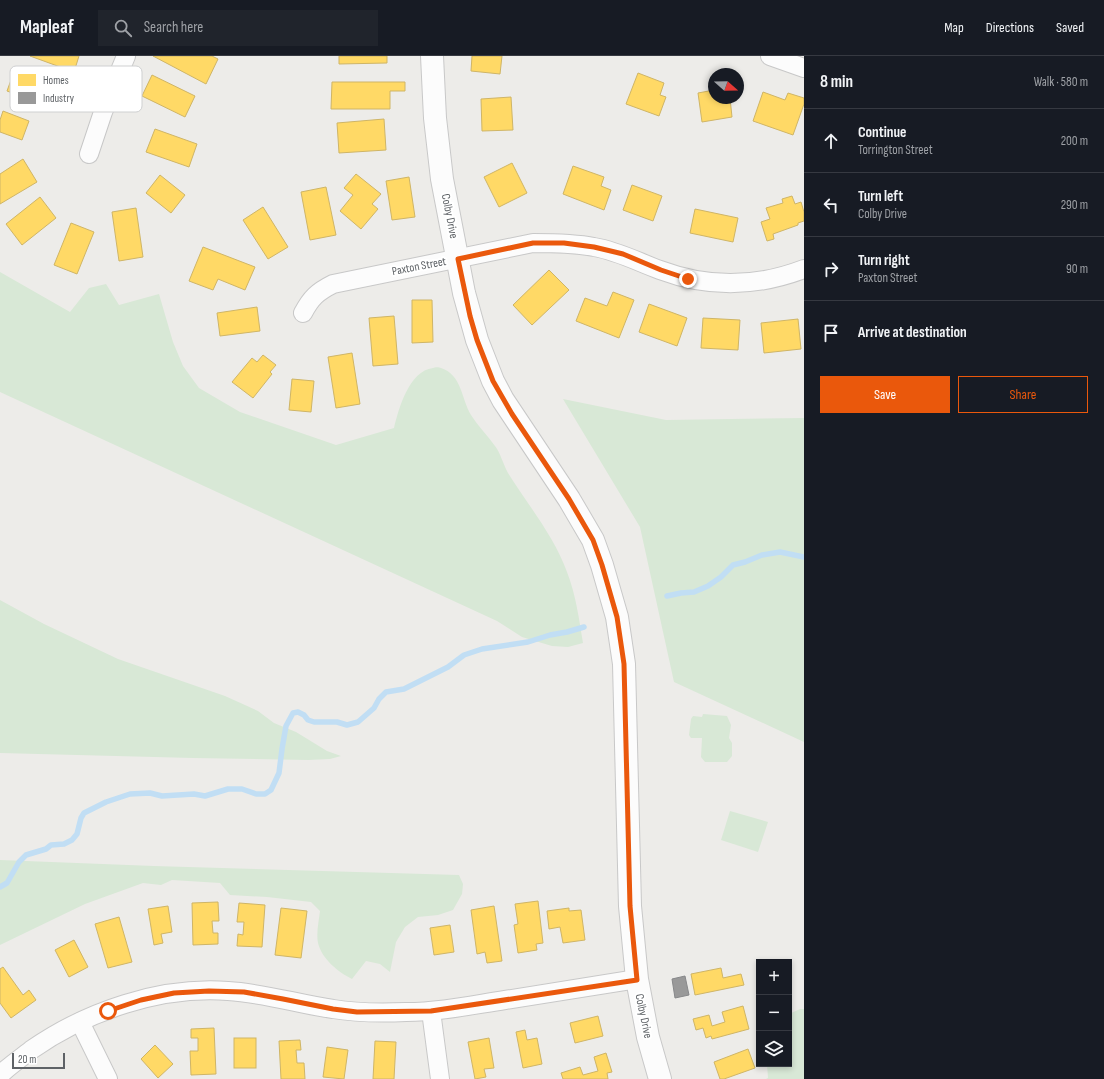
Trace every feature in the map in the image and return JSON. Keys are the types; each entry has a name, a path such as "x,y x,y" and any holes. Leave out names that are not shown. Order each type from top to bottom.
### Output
{"street":[{"path":"122,66 126,56"},
{"name":"Colby Drive","path":"432,56 435,118 442,179 470,316 477,340 493,381 512,414 569,499 593,540 617,617 624,664 630,906 637,980 648,1038 660,1079"},
{"path":"770,56 804,68"},
{"path":"89,154 103,112"},
{"name":"Paxton Street","path":"303,313 310,300 320,290 332,284 533,243 564,243 594,247 623,254 661,270 688,279 722,284 750,283 784,276 804,269"},
{"path":"0,1075 46,1040 80,1022 141,1000 174,993 209,991 244,992 333,1009 357,1012 431,1011 637,980"},
{"path":"431,1011 440,1079"},
{"path":"80,1022 108,1079"}],"green space":[{"path":"0,272 70,312 89,288 106,284 119,305 159,294 173,342 183,366 199,388 240,412 336,445 394,428 402,401 411,383 417,376 435,367 448,371 457,381 471,415 497,449 508,473 548,533 562,559 573,589 583,643 568,647 552,646 522,637 497,621 0,392"},
{"path":"563,399 666,420 804,418 804,742 674,682 640,527"},
{"path":"0,600 44,624 118,659 225,696 258,711 274,723 296,732 327,751 341,756 330,759 308,760 0,753"},
{"path":"703,714 727,716 731,725 729,738 732,743 732,756 727,762 705,762 701,757 702,738 691,738 689,735 691,719 693,716 702,717"},
{"path":"730,811 768,822 758,852 721,840"},
{"path":"0,860 459,875 463,884 462,894 453,910 438,915 418,917 405,927 396,942 390,972 380,964 366,961 352,979 341,973 331,964 320,949 317,935 320,911 311,902 230,895 220,883 172,880 161,885 143,883 85,904 0,945"},
{"path":"804,1009 804,1079 766,1079 768,1078 767,1067 792,1067 792,1013"}],"building: Homes":[{"path":"30,56 79,56 76,66 58,66"},
{"path":"153,56 212,56 218,59 206,84"},
{"path":"339,56 387,56 387,63 339,64"},
{"path":"472,56 502,56 500,74 471,71"},
{"path":"638,73 664,83 660,95 666,97 659,116 626,104"},
{"path":"152,75 195,96 185,117 142,96"},
{"path":"332,82 405,82 405,91 390,91 390,109 331,109"},
{"path":"10,83 10,92 7,91"},
{"path":"708,91 708,104 731,104 732,117 702,122 698,93"},
{"path":"763,92 785,100 788,93 804,98 804,104 793,135 753,121"},
{"path":"511,97 513,130 482,131 481,99"},
{"path":"3,111 29,121 22,140 0,132 0,120"},
{"path":"384,119 386,150 339,153 337,123"},
{"path":"155,129 197,144 189,167 146,152"},
{"path":"23,159 37,182 0,204 0,174"},
{"path":"512,163 527,193 499,207 484,177"},
{"path":"573,166 604,177 601,186 611,190 604,210 563,194"},
{"path":"356,174 381,194 372,204 378,209 361,229 340,211 353,195 344,188"},
{"path":"160,175 185,195 171,213 146,193"},
{"path":"409,177 415,217 392,220 386,181"},
{"path":"632,185 662,196 653,221 623,210"},
{"path":"326,187 336,235 310,240 301,192"},
{"path":"792,196 795,204 801,202 804,212 804,221 798,223 798,225 773,234 774,239 767,241 761,222 770,219 766,208 783,203 782,199"},
{"path":"40,197 56,218 22,245 6,224"},
{"path":"263,207 288,247 268,259 243,220"},
{"path":"136,208 143,257 119,261 112,212"},
{"path":"695,209 738,218 733,242 690,233"},
{"path":"71,223 94,232 77,274 54,265"},
{"path":"203,247 255,267 245,290 218,279 213,290 189,281"},
{"path":"549,270 569,290 532,325 513,305"},
{"path":"613,292 634,300 619,338 576,321 585,298 607,306"},
{"path":"412,300 432,300 433,342 412,343"},
{"path":"649,304 687,318 677,346 639,332"},
{"path":"257,307 260,331 220,336 217,313"},
{"path":"394,316 398,364 373,366 369,318"},
{"path":"703,318 740,320 738,350 701,348"},
{"path":"798,319 801,349 764,353 761,323"},
{"path":"352,353 360,404 336,408 328,357"},
{"path":"263,355 276,365 270,372 272,374 253,398 232,382 252,358 257,362"},
{"path":"292,379 314,381 311,412 289,410"},
{"path":"538,901 543,943 536,944 537,950 518,953 514,925 518,924 515,904"},
{"path":"218,902 219,921 212,921 213,933 218,933 218,944 193,945 192,903"},
{"path":"239,903 265,905 262,947 237,946 238,934 243,935 244,922 237,922"},
{"path":"168,906 172,932 161,934 163,943 154,945 148,909"},
{"path":"494,906 502,961 487,963 485,952 477,954 471,910"},
{"path":"281,908 307,911 301,958 275,955"},
{"path":"569,908 569,911 581,910 585,940 563,943 560,927 549,929 547,911"},
{"path":"119,917 132,962 108,968 95,924"},
{"path":"450,925 454,952 434,955 430,928"},
{"path":"74,940 88,967 69,977 55,950"},
{"path":"3,967 23,995 29,990 36,1000 11,1018 0,1003 0,969"},
{"path":"721,968 723,978 741,974 744,985 695,995 691,974"},
{"path":"743,1006 749,1029 712,1039 711,1036 706,1038 703,1028 696,1030 693,1019 709,1015 712,1026 725,1022 722,1012"},
{"path":"598,1016 603,1036 575,1043 570,1023"},
{"path":"214,1028 216,1074 191,1075 190,1051 198,1051 198,1038 191,1038 191,1029"},
{"path":"525,1030 527,1040 537,1038 542,1064 523,1068 516,1032"},
{"path":"234,1038 256,1038 256,1068 234,1068"},
{"path":"489,1038 494,1068 484,1069 486,1077 475,1079 468,1042"},
{"path":"300,1040 301,1050 296,1050 297,1063 304,1063 305,1079 281,1079 279,1041"},
{"path":"375,1041 396,1042 394,1079 373,1079"},
{"path":"155,1045 173,1064 158,1078 141,1059"},
{"path":"327,1047 348,1050 344,1079 323,1077"},
{"path":"748,1049 755,1068 720,1079 714,1062"},
{"path":"606,1053 612,1072 607,1073 608,1079 563,1079 561,1073 580,1067 583,1075 598,1071 594,1057"}],"building: Industry":[{"path":"685,976 689,995 675,998 672,979"}],"waterway":[{"path":"667,596 694,592 708,586 721,577 733,565 762,555 780,552 804,557"},
{"path":"0,887 7,883 19,862 26,855 46,849 51,845 64,844 72,840 77,834 81,818 84,813 106,802 130,794 150,793 162,796 194,794 205,796 228,789 242,789 256,794 265,794 271,790 279,773 286,726 293,713 298,712 304,715 308,720 314,722 337,722 347,725 358,722 374,708 379,699 386,692 404,689 448,667 464,655 482,649 528,642 584,627"}],"route":[{"path":"108,1011 141,1000 174,993 209,991 244,992 333,1009 357,1012 431,1011 637,980 630,906 626,695 621,636 617,617 610,590 593,540 569,499 503,400 493,381 477,340 470,316 458,259 533,243 564,243 594,247 623,254 661,270 688,279"}]}
